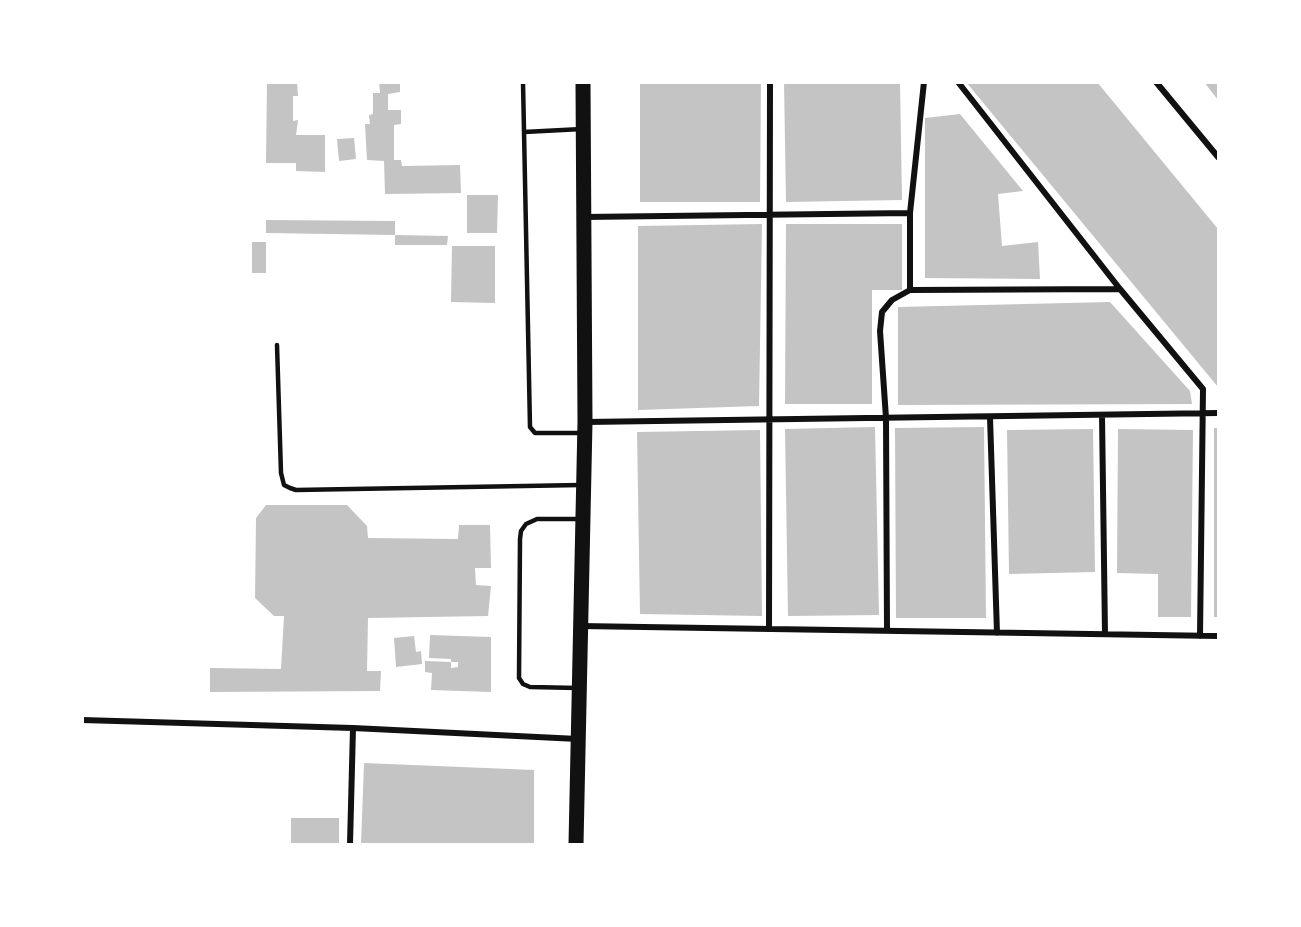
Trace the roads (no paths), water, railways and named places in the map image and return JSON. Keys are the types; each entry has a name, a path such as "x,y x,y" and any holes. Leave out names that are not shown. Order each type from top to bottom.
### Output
{"main road":[{"path":"576,844 585,427 583,82"}],"street":[{"path":"769,629 770,82"},
{"path":"910,290 910,213 924,82"},
{"path":"958,82 1120,289 1203,389 1200,636"},
{"path":"1156,82 1218,157"},
{"path":"583,217 910,213"},
{"path":"887,631 886,418 880,331 882,312 892,300 910,290 1120,289"},
{"path":"585,427 769,420 1218,413"},
{"path":"1102,415 1105,634"},
{"path":"990,417 997,633"},
{"path":"580,626 1218,636"},
{"path":"82,720 353,728 579,740"},
{"path":"350,844 353,728"}],"lane":[{"path":"523,82 530,428 535,433 585,427"},
{"path":"524,132 583,129"},
{"path":"277,345 281,473 284,485 290,488 296,490 584,484"},
{"path":"579,688 537,688 523,684 519,678 520,539 521,531 526,524 537,519 583,519"}]}
